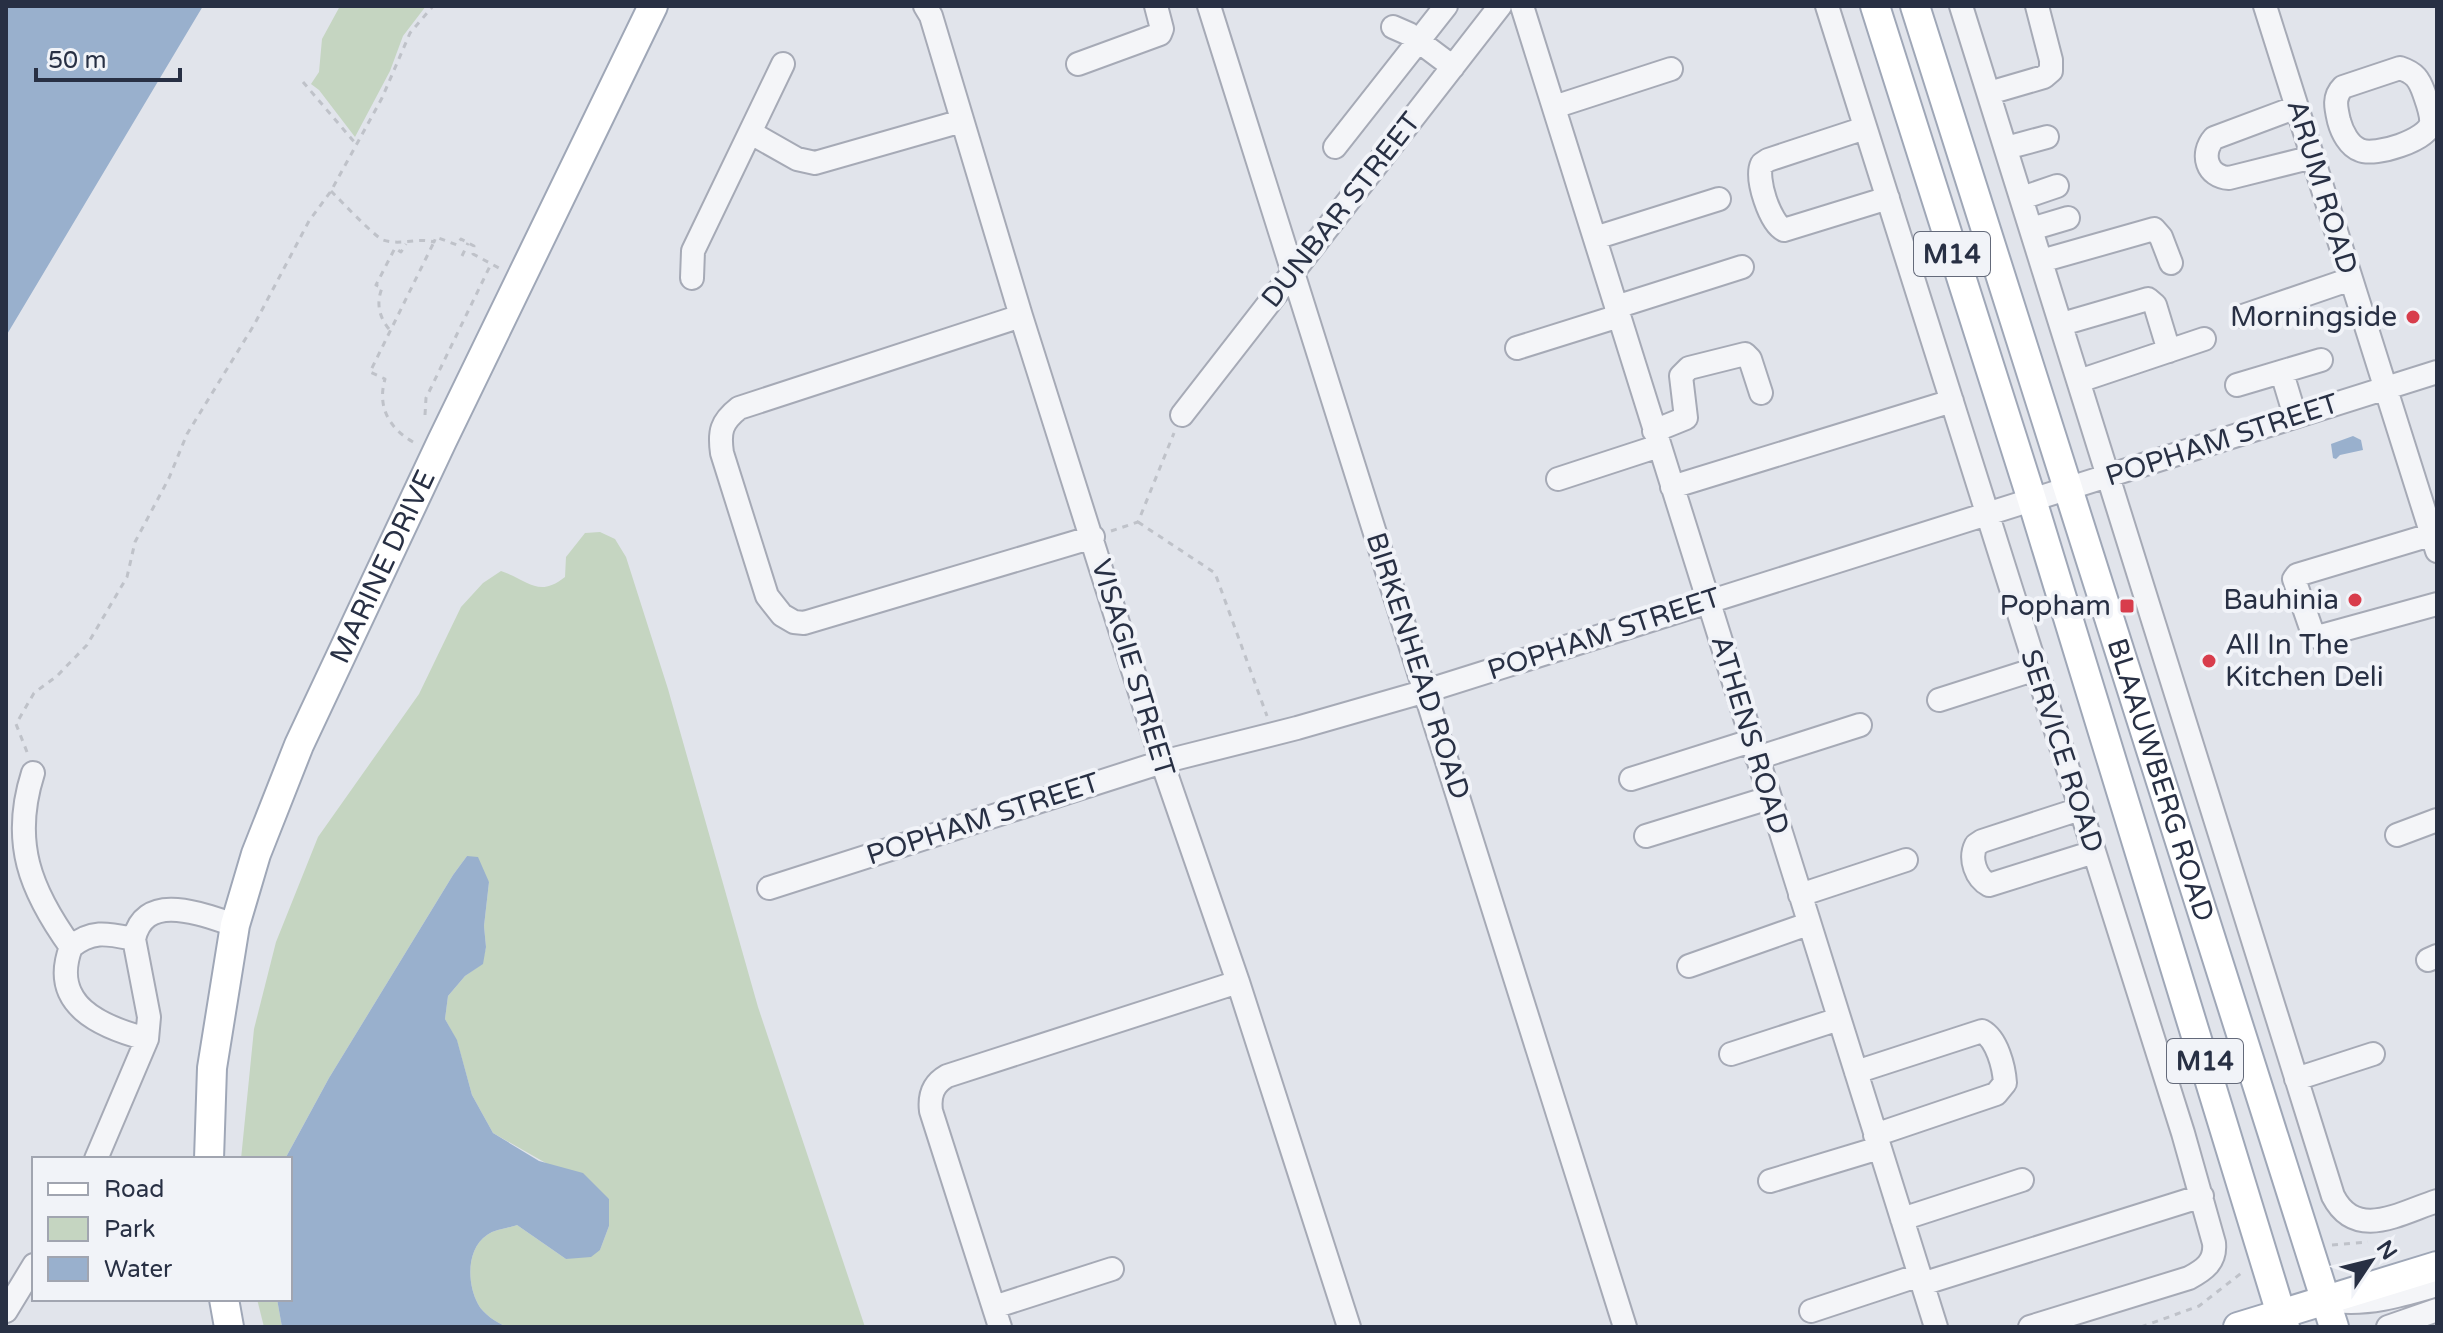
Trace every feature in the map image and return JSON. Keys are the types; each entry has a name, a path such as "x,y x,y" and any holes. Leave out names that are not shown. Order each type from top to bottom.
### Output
{"main road":[{"name":"MARINE DRIVE","path":"209,1157 212,1068 235,925 256,854 299,745 653,6"},
{"name":"BLAAUWBERG ROAD","path":"1875,6 2032,500 2280,1323"},
{"name":"BLAAUWBERG ROAD","path":"1915,6 2334,1327"},
{"path":"2238,1327 2280,1323 2326,1300 2437,1266"},
{"path":"224,1301 229,1327"}],"street":[{"name":"VISAGIE STREET","path":"925,6 931,16 1021,316 1162,762 1238,982 1349,1327"},
{"path":"1078,64 1160,34 1162,29 1156,6"},
{"name":"BIRKENHEAD ROAD","path":"1209,6 1625,1327"},
{"path":"1335,147 1446,6"},
{"name":"DUNBAR STREET","path":"1182,415 1500,6"},
{"name":"ATHENS ROAD","path":"1522,6 1936,1327"},
{"name":"SERVICE ROAD","path":"1827,6 2202,1196 2215,1252 2208,1267 2189,1278 2030,1327"},
{"name":"BLAAUWBERG ROAD","path":"1961,6 2333,1196 2340,1209 2350,1218 2361,1221 2379,1220 2437,1201"},
{"path":"1989,93 2044,77 2051,71 2037,6"},
{"name":"ARUM ROAD","path":"2265,6 2435,539"},
{"path":"1393,27 1402,29 1453,67"},
{"path":"692,278 693,251 783,64"},
{"path":"2400,68 2418,78 2430,117 2428,130 2422,136 2371,152 2361,151 2354,146 2340,124 2336,104 2340,90 2400,68"},
{"path":"1554,107 1671,69"},
{"path":"2297,107 2214,138 2207,149 2209,167 2216,176 2229,178 2313,157"},
{"path":"751,133 797,159 815,163 962,121"},
{"path":"2306,134 2340,124"},
{"path":"1865,128 1768,160 1762,164 1759,178 1773,220 1784,230 1888,198"},
{"path":"2006,148 2047,137"},
{"path":"2022,198 2057,186"},
{"path":"1595,238 1719,199"},
{"path":"2031,229 2068,218"},
{"path":"2041,261 2154,229 2161,237 2171,263"},
{"path":"1517,348 1742,267"},
{"path":"2243,316 2351,279"},
{"path":"2062,324 2148,299 2155,305 2169,351"},
{"path":"1021,316 739,408 726,418 719,437 722,453 767,596 782,615 794,622 804,623 1093,537"},
{"path":"2079,381 2204,339"},
{"path":"1558,479 1657,438 1686,418 1681,376 1689,368 1745,354 1750,359 1761,393"},
{"path":"2237,385 2321,360"},
{"name":"POPHAM STREET","path":"769,888 1162,762 1426,691 2437,372"},
{"path":"2282,373 2295,416"},
{"path":"1672,487 1952,401"},
{"path":"2435,539 2297,575 2294,579 2313,634 2317,637 2437,604"},
{"path":"1939,700 2036,669"},
{"path":"1631,779 1860,725"},
{"path":"33,773 26,797 23,839 38,892 48,914 71,947"},
{"path":"1646,836 1769,798"},
{"path":"2080,809 1982,841 1976,845 1973,859 1979,875 1989,885 2094,852"},
{"path":"2397,835 2437,820"},
{"path":"1800,895 1906,860"},
{"path":"105,1155 147,1039 149,1017 134,939 142,921 165,909 188,911 235,925"},
{"path":"1689,966 1808,924"},
{"path":"134,939 94,933 80,939 71,947 65,969 76,1003 103,1025 147,1039"},
{"path":"1112,1269 997,1317 931,1111 931,1095 935,1086 947,1076 1238,982"},
{"path":"1731,1054 1839,1019"},
{"path":"1770,1181 1996,1094 2005,1083 1993,1040 1982,1031 1856,1072"},
{"path":"2296,1079 2373,1054"},
{"path":"1902,1219 2022,1180"},
{"path":"1811,1311 2202,1196"},
{"path":"6,1311 32,1268"},
{"path":"2326,1300 2375,1301 2437,1285"},
{"path":"2388,1327 2437,1310"}],"path":[{"path":"33,773 16,724 23,709 34,693 57,676 87,645 127,577 135,542 169,478 187,434 254,325 309,221 331,191 395,70 410,33 433,6"},
{"path":"303,82 356,144"},
{"path":"331,191 380,239 406,244 434,242"},
{"path":"413,442 395,429 389,420 382,398 385,379 370,372 390,330 436,237 452,245 457,245 461,239 474,246 473,254 499,268"},
{"path":"462,256 468,243"},
{"path":"390,330 379,310 382,288 376,285 395,248 401,252 406,244"},
{"path":"425,415 426,398 491,264"},
{"path":"462,323 471,327"},
{"path":"459,331 467,336"},
{"path":"1093,537 1138,522 1182,415"},
{"path":"1138,522 1215,573 1274,734"},
{"path":"2326,1245 2368,1242"},
{"path":"2141,1327 2199,1306 2248,1268"}],"green space":[{"path":"340,6 426,6 403,36 390,71 355,137 311,84 319,72 322,39"},
{"path":"600,532 615,539 626,557 668,689 758,1007 865,1327 507,1327 483,1311 474,1296 470,1277 472,1258 480,1241 498,1230 517,1225 566,1259 600,1250 609,1226 609,1199 493,1133 472,1095 457,1041 445,1019 448,996 465,976 482,964 486,947 484,926 489,882 467,856 329,1078 286,1157 241,1157 254,1029 276,942 318,837 419,694 461,607 483,583 501,571 534,586 556,583 565,577 566,557 585,533"},
{"path":"258,1301 277,1301 282,1327 264,1327"}],"water":[{"path":"6,6 203,6 6,336"},
{"path":"2353,436 2361,440 2363,450 2333,458 2331,444"},
{"path":"467,856 478,857 489,882 483,964 465,976 448,996 445,1019 457,1040 472,1095 493,1133 539,1161 583,1173 609,1199 609,1226 600,1250 591,1257 566,1259 517,1225 487,1235 480,1241 472,1258 472,1287 483,1311 507,1327 282,1327 277,1301 292,1301 292,1157 286,1157 329,1078"}],"place":[{"name":"Morningside","path":"2413,317"},
{"name":"Bauhinia","path":"2355,600"},
{"name":"Popham","path":"2127,606"},
{"name":"All In The Kitchen Deli","path":"2209,661"}]}
